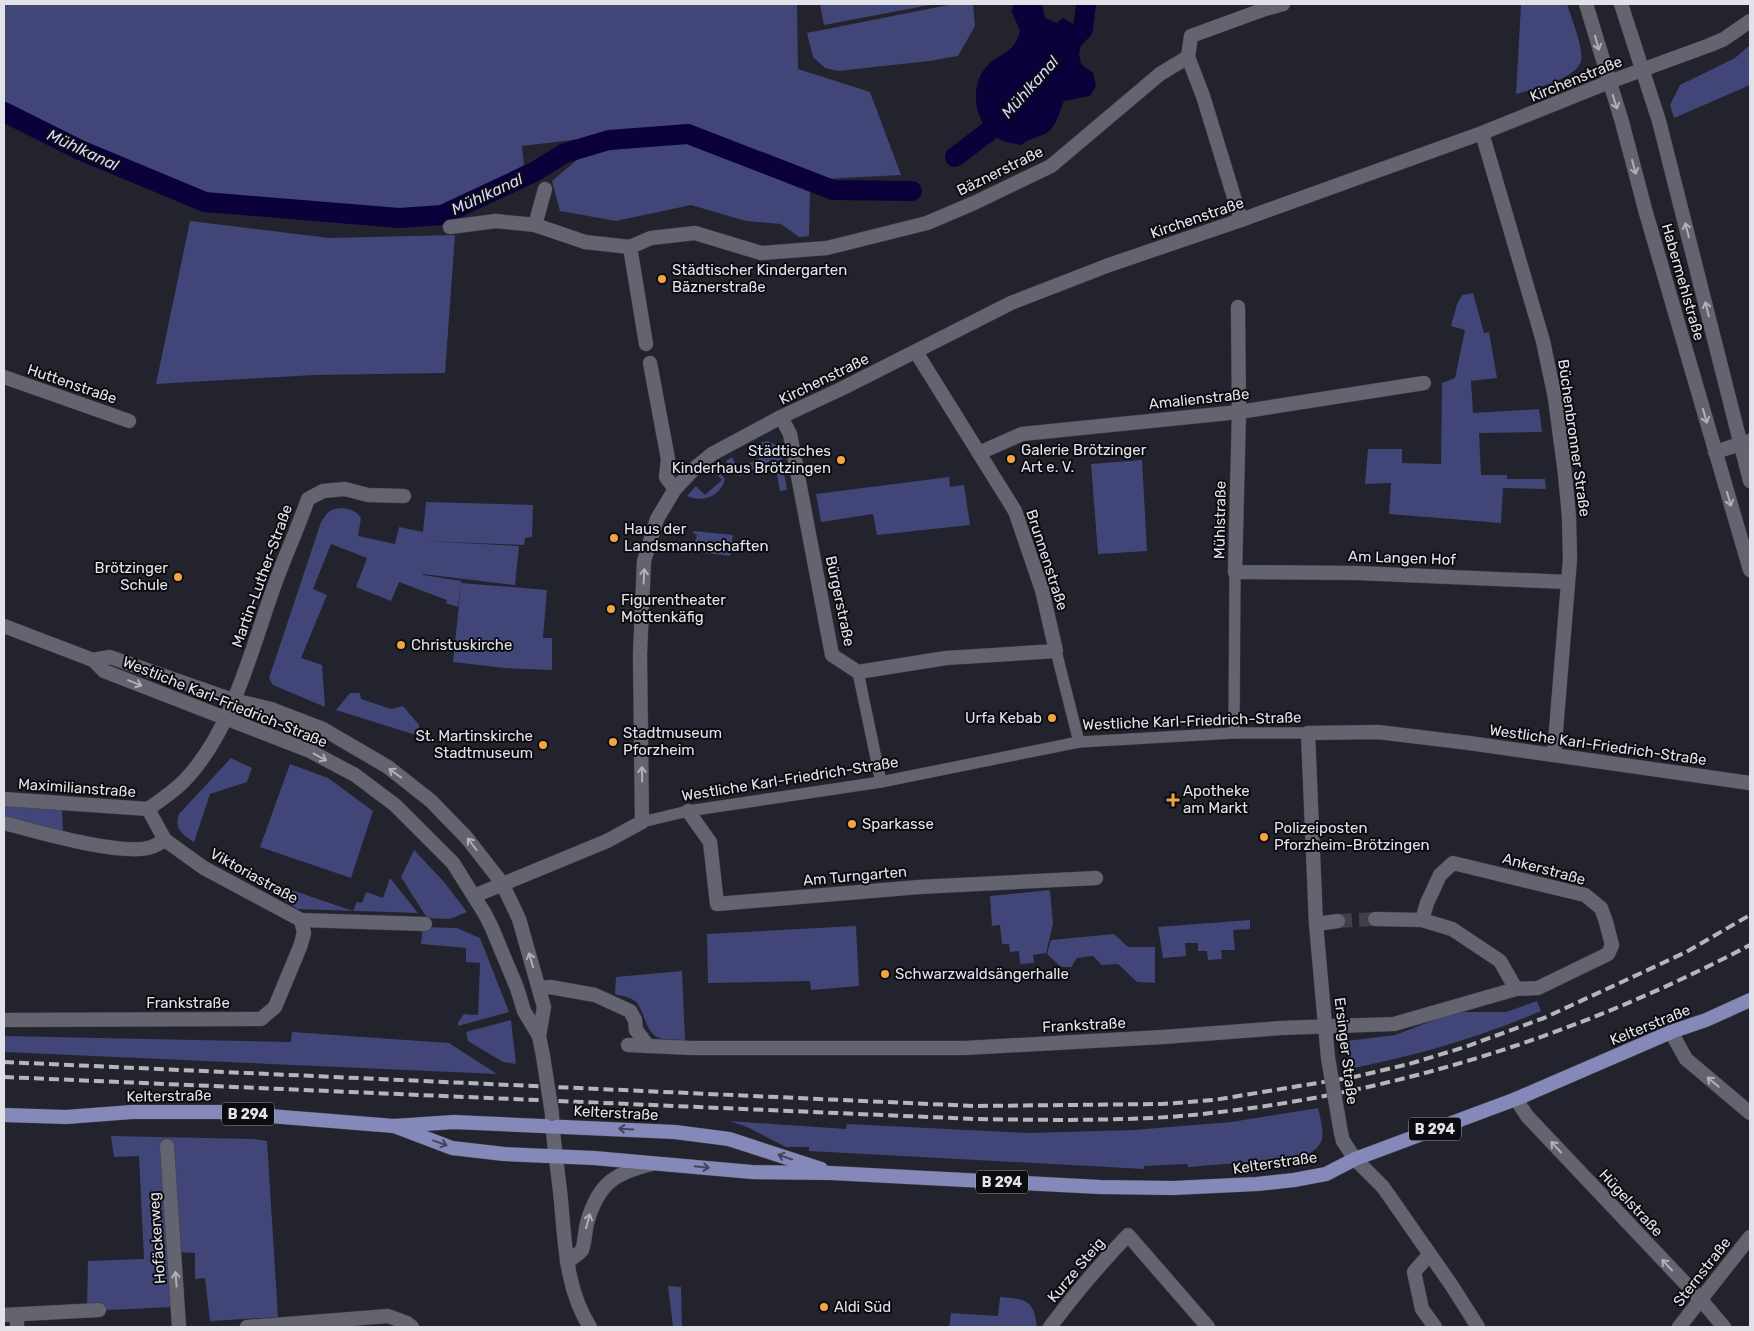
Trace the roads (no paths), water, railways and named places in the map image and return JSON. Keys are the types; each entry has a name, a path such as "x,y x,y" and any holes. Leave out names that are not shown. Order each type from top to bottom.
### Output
{"main road":[{"name":"Kelterstraße","path":"394,1126 452,1148 504,1154 554,1156 752,1172 831,1173 1100,1187 1210,1187 1294,1180 1326,1174 1355,1160 1516,1098 1750,1000"},
{"name":"Kelterstraße","path":"4,1115 66,1117 132,1112 220,1112 394,1126 454,1122 552,1120 729,1139 831,1173"}],"street":[{"path":"1241,220 1203,96 1188,57 1191,36 1283,4"},
{"name":"Habermehlstraße","path":"1586,4 1750,570"},
{"name":"Habermehlstraße","path":"1621,4 1659,121 1746,443 1750,481"},
{"name":"Kirchenstraße","path":"642,822 640,654 644,561 657,519 675,489 695,468 712,454 781,417 916,352 1011,303 1110,265 1482,133 1609,82 1724,39 1750,21"},
{"name":"Bäznerstraße","path":"450,228 496,221 535,225 584,242 630,247 651,238 695,233 761,253 827,248 927,223 1051,166 1160,74 1188,57"},
{"name":"Büchenbronner Straße","path":"1482,133 1544,341 1555,398 1569,517 1570,559 1554,755"},
{"path":"535,225 545,189"},
{"path":"630,247 646,344"},
{"name":"Mühlstraße","path":"1234,733 1235,572 1239,412 1238,308"},
{"name":"Brunnenstraße","path":"916,352 1015,511 1042,590 1079,742"},
{"path":"650,364 668,458 666,476 675,489"},
{"name":"Huttenstraße","path":"4,377 129,421"},
{"name":"Amalienstraße","path":"979,453 1022,434 1239,412 1424,384"},
{"name":"Bürgerstraße","path":"781,417 790,434 832,654 858,672"},
{"path":"1716,452 1746,443"},
{"name":"Martin-Luther-Straße","path":"233,700 282,563 308,499 323,491 345,489 368,495 404,496"},
{"name":"Am Langen Hof","path":"1235,572 1357,573 1568,582"},
{"name":"Westliche Karl-Friedrich-Straße","path":"4,626 93,660 104,671 310,751 354,776 395,805 453,863 492,928 517,988 524,1012 539,1036 552,1120 554,1156 567,1262 576,1296 590,1327"},
{"path":"881,782 858,672 946,658 1056,651"},
{"name":"Westliche Karl-Friedrich-Straße","path":"93,660 110,658 233,700 271,709 323,729 388,767 431,801 466,837 502,883 519,919 544,1007 539,1036"},
{"name":"Maximilianstraße","path":"4,799 148,809 169,795 186,780 205,756 227,719 233,700"},
{"name":"Westliche Karl-Friedrich-Straße","path":"474,896 607,841 642,822 688,811 881,782 1079,742 1234,733 1378,732 1750,783"},
{"name":"Ersinger Straße","path":"1308,733 1316,924 1328,1058 1343,1141 1355,1160 1383,1187 1452,1286 1478,1327"},
{"name":"Maximilianstraße","path":"148,809 165,840"},
{"name":"Am Turngarten","path":"688,811 710,842 717,904 918,887 1096,878"},
{"path":"4,823 42,834 123,849 151,848 165,840"},
{"name":"Viktoriastraße","path":"165,840 204,868 301,920 425,924"},
{"name":"Ankerstraße","path":"1422,920 1427,903 1440,874 1453,863 1585,895 1601,908 1612,945 1608,954 1538,988 1516,989"},
{"path":"1376,919 1422,920 1452,929 1500,961 1516,989"},
{"name":"Frankstraße","path":"4,1020 261,1019 275,1007 300,947 304,932 301,920"},
{"path":"1316,924 1338,921"},
{"path":"539,988 550,987 595,995 630,1011 635,1020 636,1030 648,1046"},
{"name":"Frankstraße","path":"628,1045 691,1048 965,1048 1282,1028 1394,1024 1516,989"},
{"path":"1671,1032 1686,1059 1750,1113"},
{"name":"Hügelstraße","path":"1516,1098 1527,1116 1701,1300 1724,1327"},
{"name":"Hofäckerweg","path":"167,1146 179,1327"},
{"path":"567,1262 582,1250 590,1212 600,1191 616,1176 630,1170 654,1164"},
{"name":"Kurze Steig","path":"1050,1327 1079,1290 1128,1235 1208,1327"},
{"name":"Sternstraße","path":"1679,1327 1750,1237"},
{"path":"1429,1255 1414,1272 1422,1309 1435,1327"},
{"path":"13,1319 99,1310"},
{"path":"247,1327 388,1316 407,1323 412,1327"}],"water":[{"path":"1013,4 1042,4 1045,18 1057,23 1063,18 1088,33 1082,41 1079,53 1081,64 1093,73 1096,86 1090,96 1064,101 1051,129 1047,133 1021,145 1003,141 993,135 981,120 976,101 978,82 982,73 992,61 1010,49 1017,39 1020,31 1012,12"}],"waterway":[{"name":"Mühlkanal","path":"1064,49 1083,29 1086,4"},
{"name":"Mühlkanal","path":"955,157 989,131 1008,111"},
{"name":"Mühlkanal","path":"4,112 80,150 205,202 399,218 442,215 534,172 565,153 609,140 688,134 833,190 912,191"}],"tunnel":[{"path":"1338,921 1375,919"}],"railway":[{"path":"4,1062 974,1106 1162,1104 1214,1100 1354,1077 1409,1064 1465,1047 1544,1018 1686,952 1750,915"},
{"path":"4,1077 975,1119 1096,1120 1169,1117 1245,1109 1321,1097 1395,1081 1469,1061 1541,1037 1612,1010 1682,979 1750,945"}],"place":[{"name":"Städtischer Kindergarten Bäznerstraße","path":"662,279"},
{"name":"Galerie Brötzinger Art e. V.","path":"1011,459"},
{"name":"Städtisches Kinderhaus Brötzingen","path":"841,460"},
{"name":"Haus der Landsmannschaften","path":"614,538"},
{"name":"Brötzinger Schule","path":"178,577"},
{"name":"Figurentheater Mottenkäfig","path":"611,609"},
{"name":"Christuskirche","path":"401,645"},
{"name":"Urfa Kebab","path":"1052,718"},
{"name":"Stadtmuseum Pforzheim","path":"613,742"},
{"name":"St. Martinskirche Stadtmuseum","path":"543,745"},
{"name":"Apotheke am Markt","path":"1173,800"},
{"name":"Sparkasse","path":"852,824"},
{"name":"Polizeiposten Pforzheim-Brötzingen","path":"1264,837"},
{"name":"Schwarzwaldsängerhalle","path":"885,974"},
{"name":"Aldi Süd","path":"824,1307"}]}
